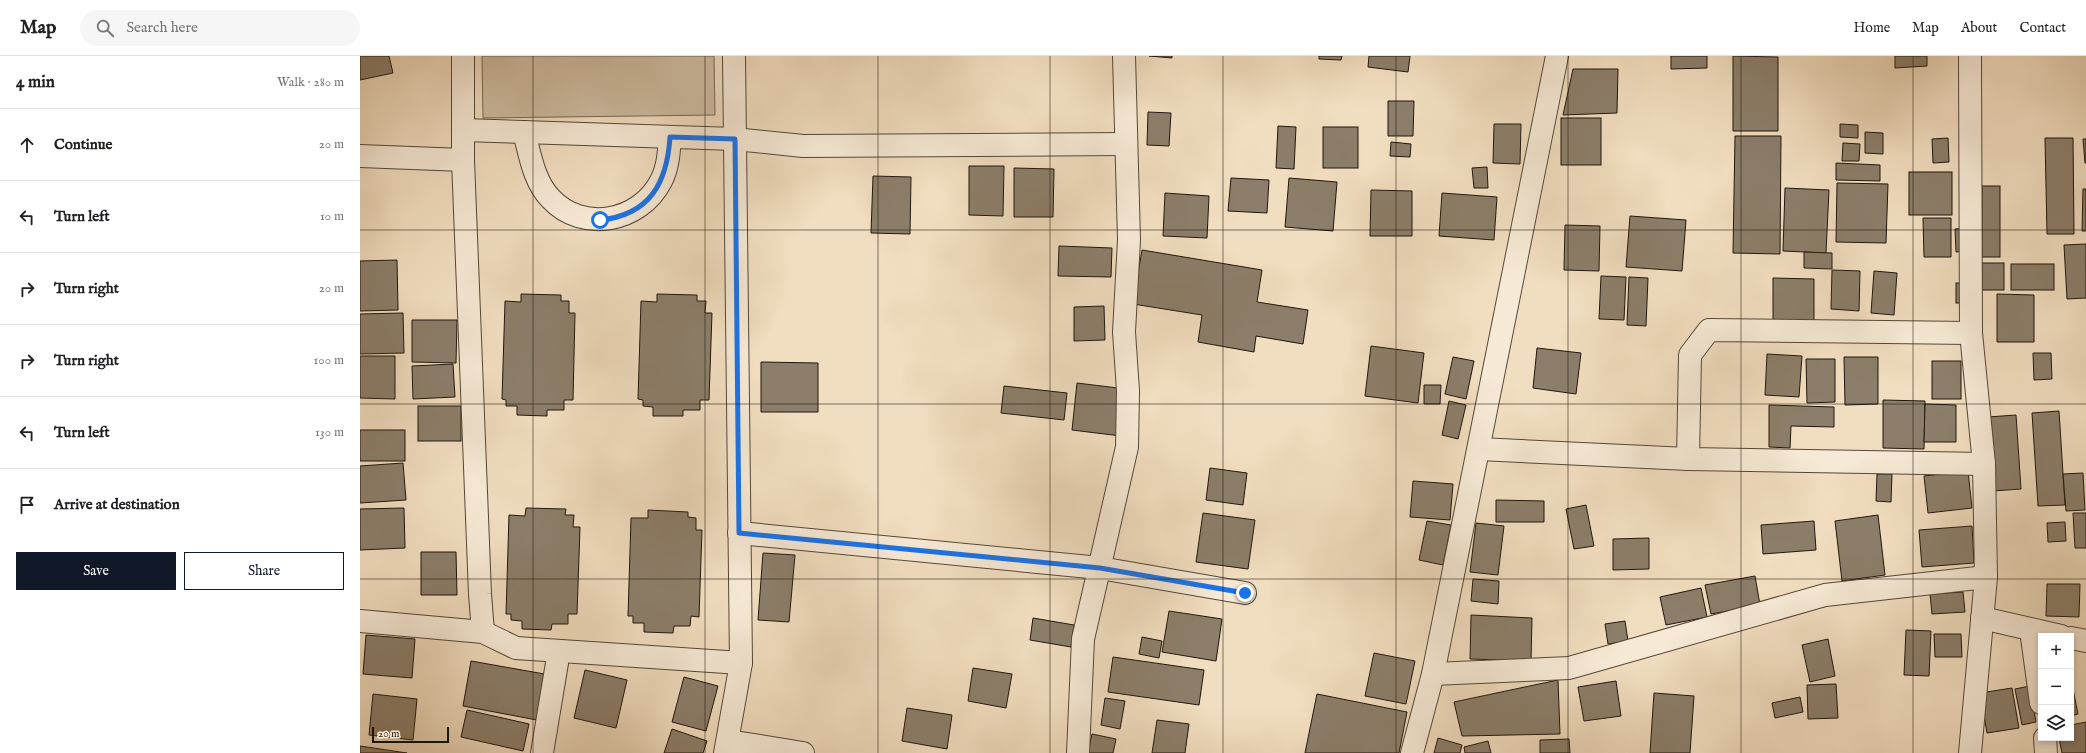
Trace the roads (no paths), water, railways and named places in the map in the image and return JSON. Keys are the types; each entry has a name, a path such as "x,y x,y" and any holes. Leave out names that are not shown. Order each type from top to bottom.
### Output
{"street":[{"path":"463,56 463,160 479,578 483,632"},
{"path":"734,56 741,663 727,747 803,753"},
{"path":"1078,753 1083,639 1127,447 1128,391 1124,332 1129,240 1125,144 1124,56"},
{"path":"1412,753 1433,674 1557,56"},
{"path":"1970,56 1971,333 1984,464 1986,576 1970,753"},
{"path":"463,130 735,139 775,144 831,147 1125,144"},
{"path":"524,132 534,171 540,186 550,199 562,209 574,215 600,220 613,218 637,209 655,191 666,168 670,137"},
{"path":"360,156 463,160"},
{"path":"1688,458 1690,356 1709,330 1971,333"},
{"path":"1479,449 1688,458 1984,464"},
{"path":"739,533 1100,568 1245,593"},
{"path":"1433,674 1569,668 1825,595 1986,576"},
{"path":"1982,618 2046,633"},
{"path":"360,621 483,632 516,648 741,663"},
{"path":"2031,630 2038,681"},
{"path":"2074,639 2086,641"},
{"path":"542,753 559,651"},
{"path":"2045,741 2046,753"}]}
